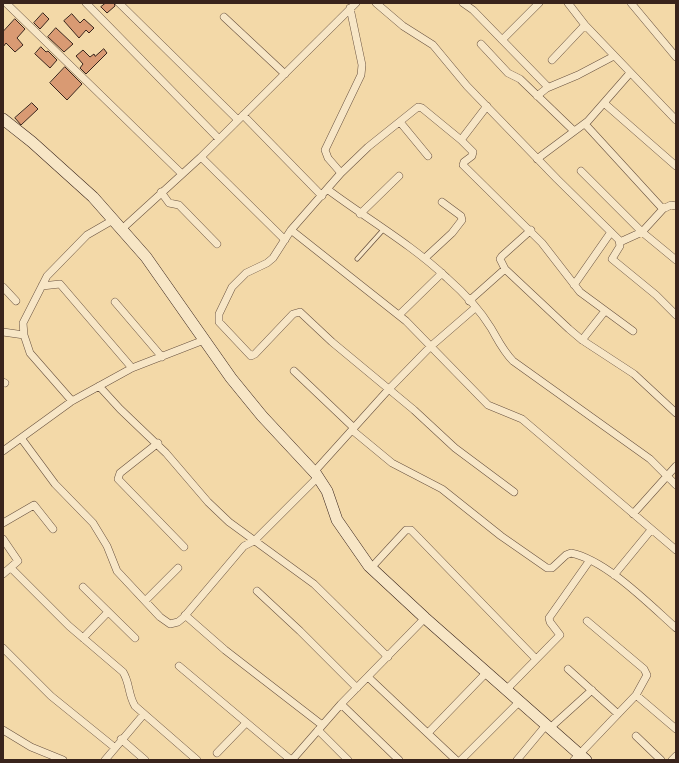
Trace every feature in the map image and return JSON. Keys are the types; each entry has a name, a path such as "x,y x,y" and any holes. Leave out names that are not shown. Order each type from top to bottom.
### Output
{"street":[{"path":"6,3 181,173"},
{"path":"86,3 219,139"},
{"path":"119,3 322,196"},
{"path":"376,3 403,26 433,45 463,81 537,159 620,242"},
{"path":"463,3 473,10 546,85 546,88"},
{"path":"502,40 539,3"},
{"path":"568,3 585,25 676,120"},
{"path":"631,3 676,57"},
{"path":"122,229 181,173 201,157 353,5"},
{"path":"341,174 328,158 325,150 361,75 362,65 353,5"},
{"path":"224,17 284,74"},
{"path":"552,60 585,25"},
{"path":"481,44 508,73 520,79 574,131"},
{"path":"537,96 546,88 578,75 614,56"},
{"path":"537,159 584,124 630,73"},
{"path":"604,103 676,166"},
{"path":"461,140 487,106"},
{"path":"514,492 455,448 414,410 388,390 332,342 300,312 293,314 256,354 251,356 219,322 219,314 232,287 246,273 267,263 273,258 291,230 341,174 368,147 416,108 420,107 474,152 472,156 464,162 464,165 528,228 552,254 574,285 605,311 633,330"},
{"path":"3,119 32,142 93,197 146,257 231,378 262,416 316,474 328,490 337,520 354,547 371,568 425,618 548,726 579,758 636,695 647,678 646,672 587,621"},
{"path":"400,122 428,156"},
{"path":"584,124 663,209"},
{"path":"201,157 285,240"},
{"path":"581,171 642,232 676,260"},
{"path":"360,214 399,176"},
{"path":"327,189 360,214 425,258 442,273 491,327 504,352 513,361 650,459 676,485"},
{"path":"161,192 169,202 179,205 217,244"},
{"path":"425,258 452,233 462,220 458,214 442,202"},
{"path":"675,204 663,209 642,232 620,242 612,259 656,295 676,315"},
{"path":"72,401 30,353 24,335 23,323 52,270 87,235 113,220"},
{"path":"469,301 502,265 528,228"},
{"path":"291,230 399,315 418,332 430,347 488,405 522,420 676,550"},
{"path":"574,285 611,232"},
{"path":"502,265 582,340 634,374 676,413"},
{"path":"399,315 442,273"},
{"path":"42,286 60,284 132,368"},
{"path":"3,287 16,301"},
{"path":"115,302 162,357"},
{"path":"21,438 55,484 93,523 107,546 117,571 160,617 170,624 178,622 244,546 254,541 316,474 388,390 430,347 475,308"},
{"path":"582,340 605,311"},
{"path":"3,332 24,335"},
{"path":"3,451 72,401 99,386 132,368 204,340"},
{"path":"294,371 353,429 388,460 442,490 501,536 547,568 552,568 566,555 571,553 590,560 614,575 676,628"},
{"path":"99,386 120,409 158,443 208,502 229,522 314,584 388,657"},
{"path":"158,443 120,473 118,479 184,547"},
{"path":"633,514 676,466"},
{"path":"3,523 34,505 37,506 53,529"},
{"path":"371,568 406,530 411,530 536,660"},
{"path":"614,575 651,530"},
{"path":"3,538 18,559 18,562 3,574"},
{"path":"506,689 560,634 550,622 549,618 590,560"},
{"path":"11,568 83,638 123,672 127,678 131,698 144,714 197,760"},
{"path":"145,601 178,568"},
{"path":"83,587 135,638"},
{"path":"257,591 300,631 357,688"},
{"path":"83,638 108,612"},
{"path":"185,615 320,728 348,760"},
{"path":"179,666 292,760 341,704 425,618"},
{"path":"3,648 50,696 114,747"},
{"path":"568,669 618,714"},
{"path":"428,733 487,672"},
{"path":"368,677 456,760"},
{"path":"517,760 548,726 592,690"},
{"path":"636,695 676,729"},
{"path":"461,760 520,701"},
{"path":"341,704 399,760"},
{"path":"105,760 114,747 144,714"},
{"path":"217,754 246,723"},
{"path":"3,730 31,747 63,760"},
{"path":"636,736 662,760"},
{"path":"121,739 145,760"},
{"path":"672,760 676,756"}],"lane":[{"path":"357,259 383,230"}],"building":[{"path":"106,3 114,3 115,6 107,13 101,7"},
{"path":"43,13 49,19 40,29 34,23"},
{"path":"72,14 80,23 84,19 94,28 89,33 86,30 79,38 64,21"},
{"path":"15,19 25,29 17,38 23,45 15,52 6,43 3,47 3,32"},
{"path":"56,28 73,44 64,52 48,37"},
{"path":"41,47 46,52 48,51 57,60 50,68 35,54"},
{"path":"104,49 107,53 86,74 80,68 83,64 76,56 83,50 90,57 94,54 95,56"},
{"path":"65,67 82,84 67,100 50,83"},
{"path":"32,103 38,109 21,125 15,118"}]}
